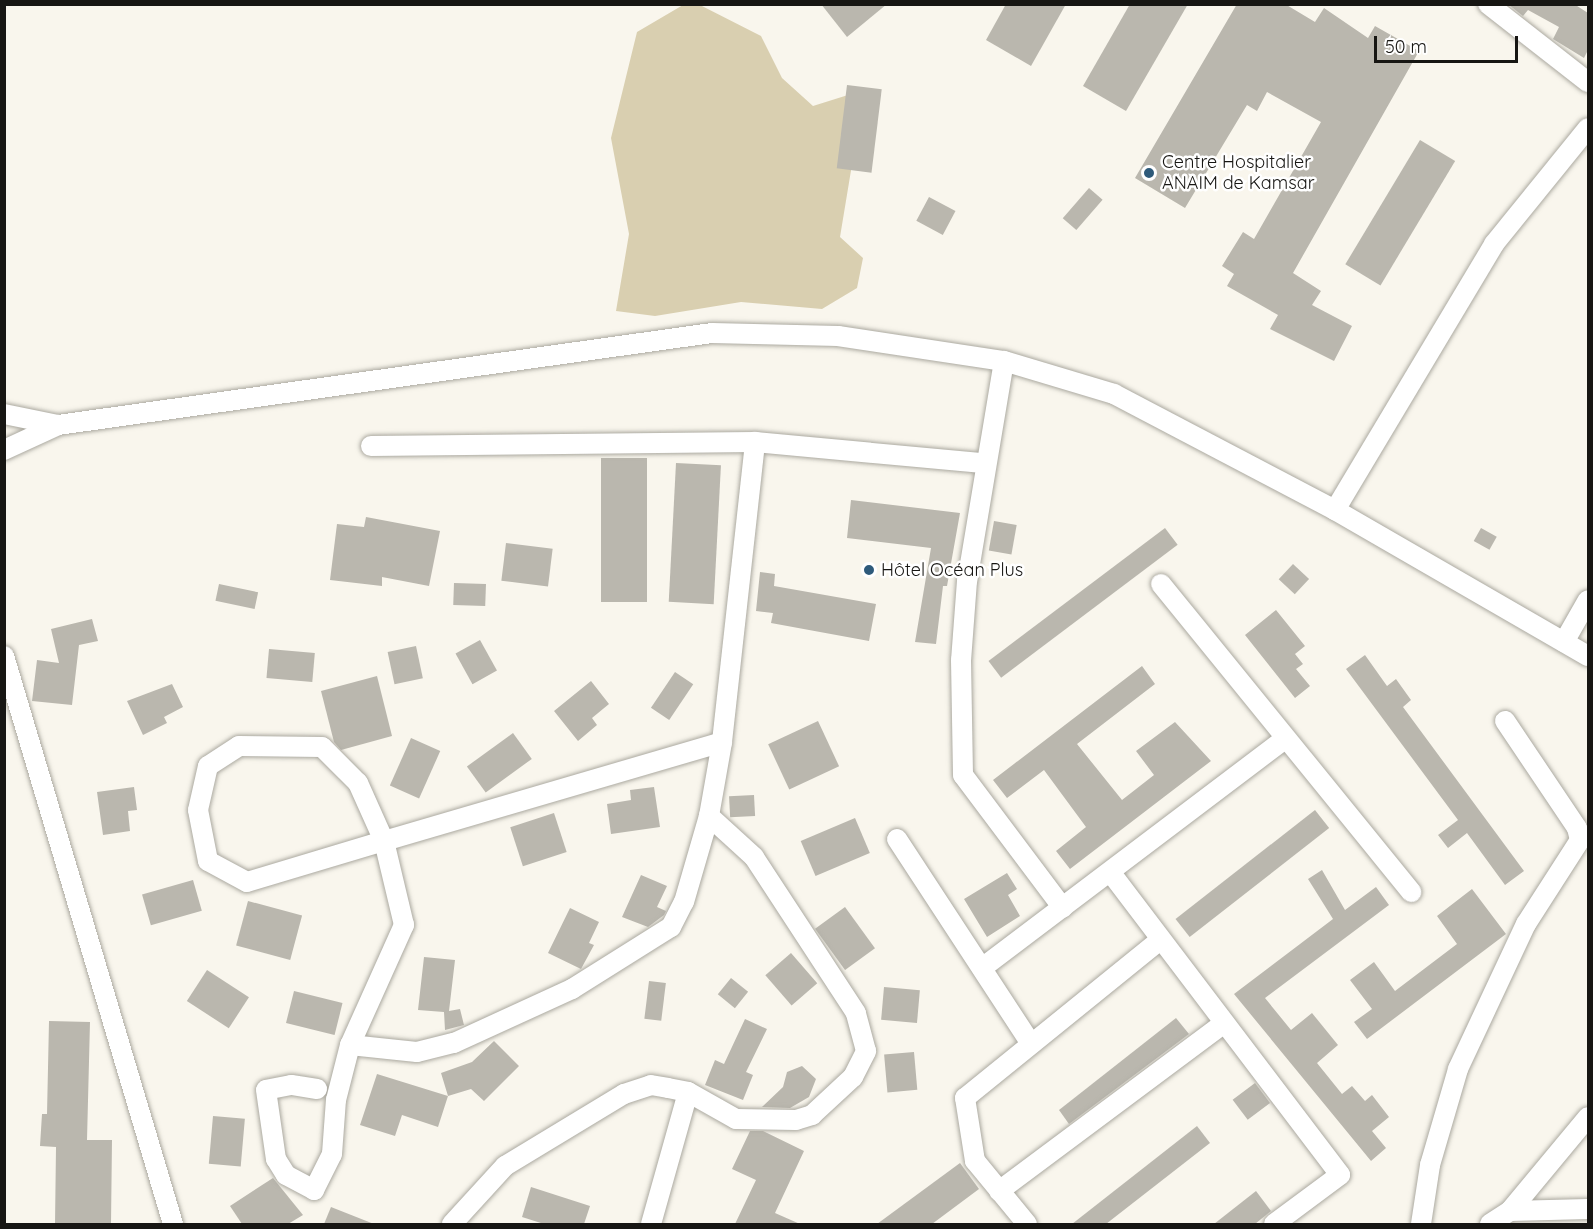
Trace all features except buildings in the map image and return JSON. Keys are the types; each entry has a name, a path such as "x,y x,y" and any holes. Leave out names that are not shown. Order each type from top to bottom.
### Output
{"street":[{"path":"1488,4 1588,82"},
{"path":"1335,510 1494,244 1588,128"},
{"path":"4,450 58,425 712,333 838,336 1004,361 1114,394 1335,510 1588,656"},
{"path":"1004,361 983,463 962,648 963,775 1063,908"},
{"path":"4,414 58,425"},
{"path":"371,446 755,442 983,463"},
{"path":"350,1045 417,1052 454,1043 572,989 654,940 671,927 684,902 709,816 722,742 755,442"},
{"path":"1161,584 1411,892"},
{"path":"1564,642 1588,600"},
{"path":"4,656 173,1224"},
{"path":"1421,1224 1430,1166 1458,1069 1526,924 1580,840 1572,820 1505,721"},
{"path":"982,968 1111,873 1285,739"},
{"path":"317,1089 291,1086 266,1090 276,1159 286,1175 314,1190 332,1154 336,1100 350,1045 404,925 384,841 358,783 322,747 239,746 208,766 198,810 208,861 247,882 384,841 722,742"},
{"path":"452,1224 505,1166 597,1108 651,1085 688,1092 736,1119 796,1120 812,1115 834,1098 853,1077 866,1051 856,1013 754,856 709,816"},
{"path":"897,839 1031,1044"},
{"path":"1111,873 1340,1175 1274,1224"},
{"path":"1027,1224 975,1161 965,1098 1161,940"},
{"path":"999,1191 1224,1023"},
{"path":"651,1224 688,1092"},
{"path":"1490,1224 1510,1211 1588,1117"},
{"path":"1510,1211 1588,1209"}],"shaded area":[{"path":"698,4 761,36 782,78 813,106 848,95 861,110 840,237 863,258 857,288 822,309 741,302 655,316 616,311 629,234 611,138 637,32 683,5"}],"place":[{"name":"Centre Hospitalier ANAIM de Kamsar","path":"1149,173"},
{"name":"Hôtel Océan Plus","path":"869,570"}]}
